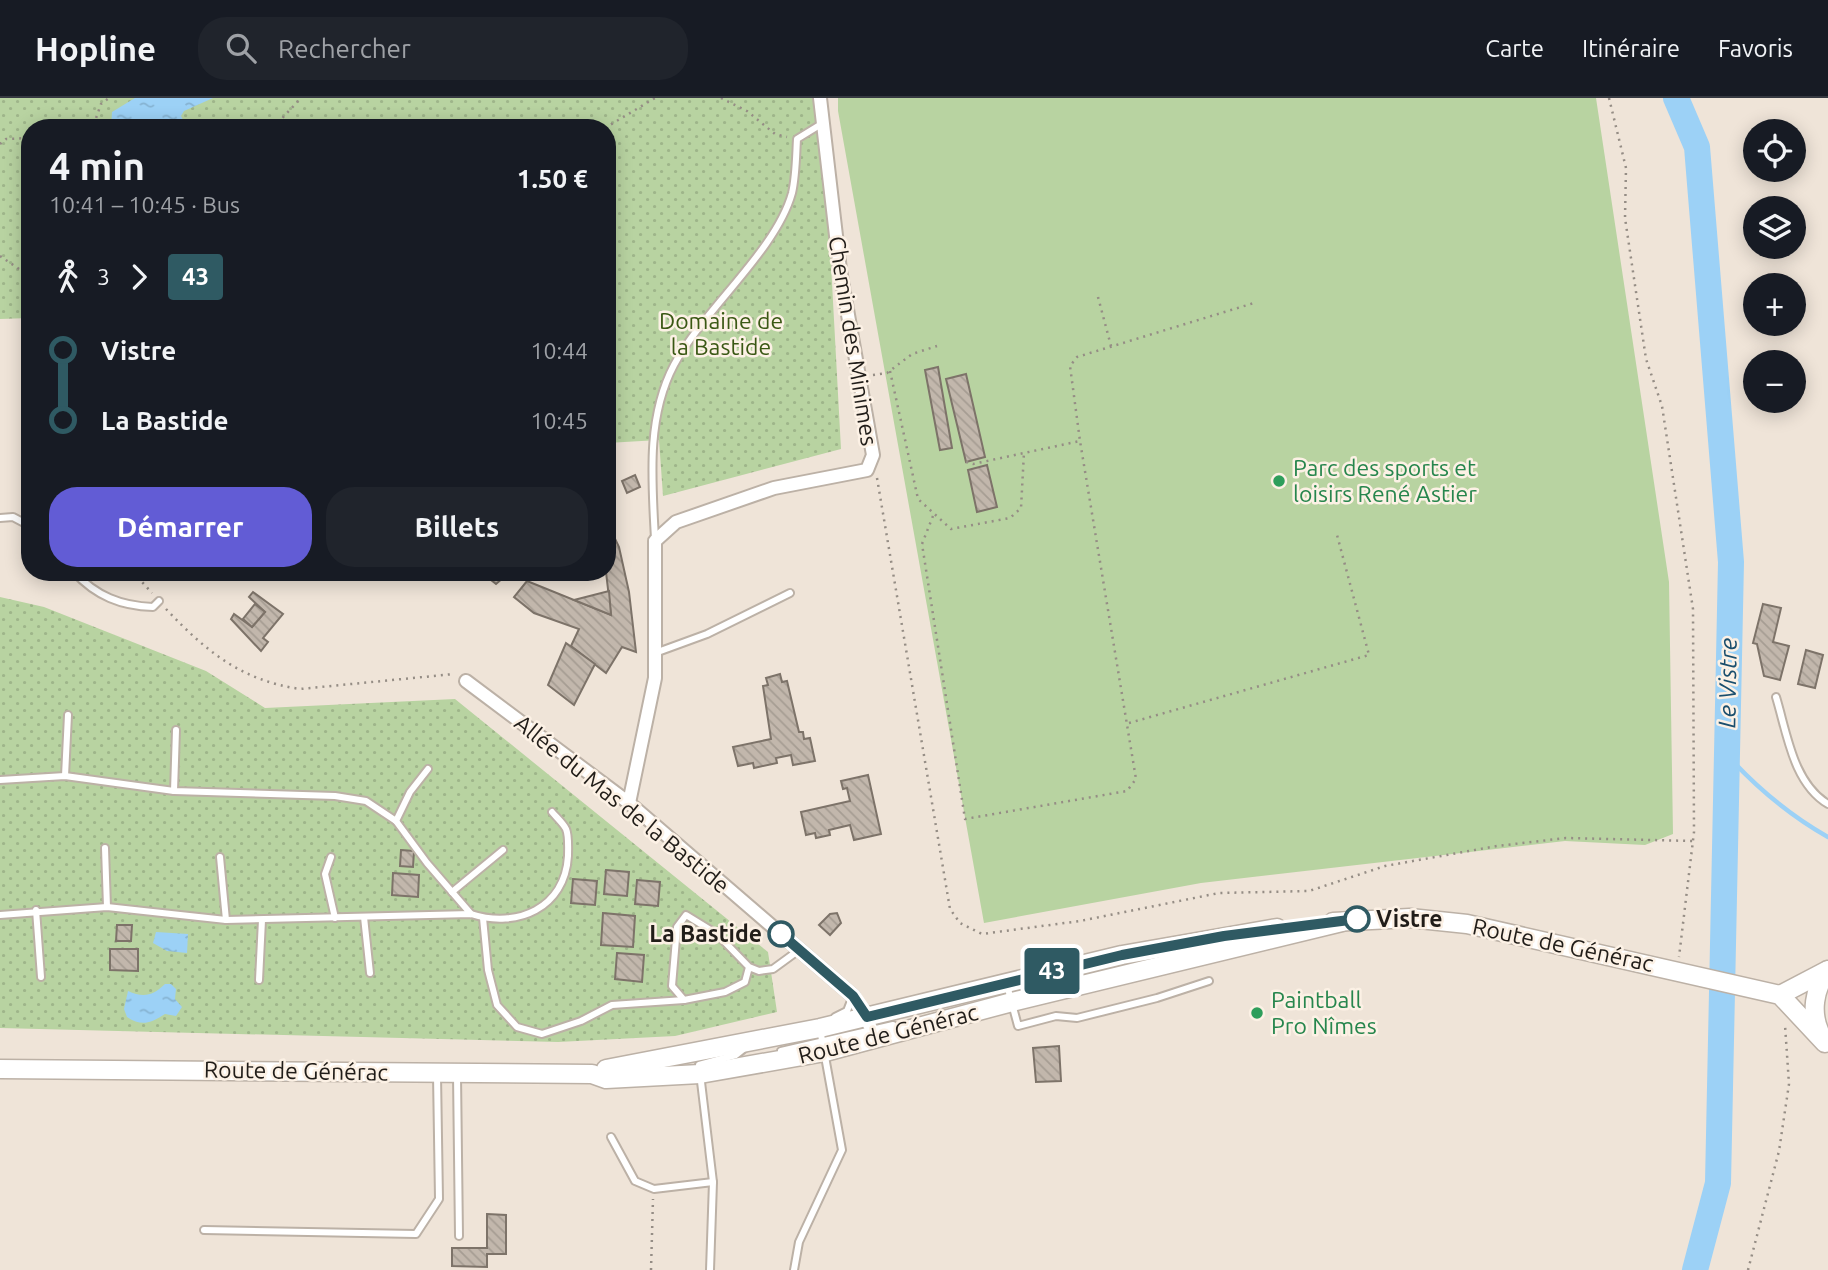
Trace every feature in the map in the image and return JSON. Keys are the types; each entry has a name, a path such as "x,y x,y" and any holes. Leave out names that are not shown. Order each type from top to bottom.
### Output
{"street":[{"name":"Chemin des Minimes","path":"655,541 676,522 774,488 867,470 873,455 841,270 820,98"},
{"path":"629,803 655,678 655,541"},
{"name":"Allée du Mas de la Bastide","path":"466,681 629,803 853,996 870,1023"},
{"name":"Route de Générac","path":"592,1074 608,1068 755,1040 823,1040 954,1020 1009,991 1083,964 1224,936 1342,922 1410,918 1467,923 1780,995"},
{"name":"Route de Générac","path":"0,1069 592,1074 606,1079 700,1074 741,1067 870,1023 1009,991 1342,922"},
{"path":"1827,971 1780,995 1827,1044"},
{"path":"1827,971 1817,988 1814,1007 1816,1026 1827,1044"}],"lane":[{"path":"655,541 650,457 656,421 674,365 776,230 792,192 797,139 823,123"},
{"path":"0,518 13,517 21,521"},
{"path":"86,581 109,599 133,607 153,607 159,601"},
{"path":"655,653 707,634 790,593"},
{"path":"1776,697 1797,767 1819,798 1828,804"},
{"path":"65,776 68,715"},
{"path":"174,791 176,730"},
{"path":"396,821 410,792 428,769"},
{"path":"0,780 65,776 174,791 335,796 366,801 396,821 471,914"},
{"path":"0,915 36,910 107,907 226,920 471,914 483,918 523,915 540,908 557,895 567,872 566,829 552,811"},
{"path":"105,848 107,907"},
{"path":"452,892 503,850"},
{"path":"220,857 226,920"},
{"path":"331,857 325,874 335,918"},
{"path":"36,910 41,977"},
{"path":"684,1000 672,986 677,926 686,915 717,934 749,967 759,971 773,969 799,950"},
{"path":"364,917 369,973"},
{"path":"483,918 488,970 497,1005 517,1027 542,1034 581,1021 612,1005 684,1000 725,992 746,982 749,967"},
{"path":"258,980 262,920"},
{"path":"1009,991 1018,1026 1056,1016 1077,1018 1157,999 1209,981"},
{"path":"650,1062 827,1021 847,1011 853,996"},
{"path":"870,1023 954,1020"},
{"path":"710,1270 713,1182 699,1065 736,1055 755,1040"},
{"path":"794,1270 799,1242 842,1150 823,1040"},
{"path":"204,1230 416,1234 439,1199 437,1073"},
{"path":"457,1073 459,1236"},
{"path":"611,1137 635,1181 654,1189 713,1182"}],"path":[{"path":"97,119 101,104 109,98"},
{"path":"280,119 301,98"},
{"path":"616,122 655,98"},
{"path":"721,98 747,111 775,134 797,139"},
{"path":"1609,98 1626,168 1625,218 1646,359 1662,406 1693,609 1693,841 1683,972"},
{"path":"0,144 6,139 21,138"},
{"path":"0,256 21,270"},
{"path":"1098,297 1111,346"},
{"path":"933,516 922,544 965,819 1126,791 1136,779 1129,723 1080,440 1070,366 1077,356 1254,303"},
{"path":"860,378 890,371 912,354 937,346"},
{"path":"890,371 918,499 933,516 951,529 1010,518 1021,508 1024,453"},
{"path":"966,462 973,464 1080,440"},
{"path":"873,455 950,909 960,923 982,934 1080,921 1219,893 1309,891 1385,866 1566,838 1693,841"},
{"path":"1129,723 1369,655 1337,535"},
{"path":"142,581 206,650 252,676 279,686 300,689 438,674 454,674 466,681"},
{"path":"1748,1270 1779,1151 1789,1084 1788,1031 1782,1018"},
{"path":"651,1270 654,1189"}],"green space":[{"name":"Domaine de la Bastide","path":"0,98 822,98 841,449 663,496 659,440 616,442 616,119 21,119 21,318 0,319"},
{"name":"Parc des sports et loisirs René Astier","path":"838,98 1596,98 1669,582 1673,834 1645,845 1565,841 1201,883 984,923 838,111"},
{"path":"0,597 44,607 206,671 265,708 455,699 768,952 777,1012 675,1036 558,1042 0,1028"}],"water":[{"path":"135,98 213,98 184,111 182,119 112,119 112,112"},
{"path":"156,932 188,934 187,953 167,951 153,943"},
{"path":"165,984 171,984 176,989 175,999 182,1007 176,1016 165,1014 151,1022 142,1023 127,1017 124,1009 128,991 148,995"}],"building":[{"path":"938,367 952,448 940,450 925,370"},
{"path":"966,374 985,457 966,462 946,379"},
{"path":"987,465 997,507 977,512 968,470"},
{"path":"635,475 640,487 627,493 622,481"},
{"path":"616,541 629,592 636,652 622,647 606,673 571,646 579,629 534,613 514,597 527,581 611,615 607,581 616,581"},
{"path":"609,591 611,615 574,600"},
{"path":"253,592 283,614 263,638 268,642 261,651 231,619 234,614 252,627 265,612 249,597"},
{"path":"255,604 265,612 252,627 243,619"},
{"path":"1763,604 1781,608 1773,642 1789,646 1780,680 1764,676 1757,644 1753,643"},
{"path":"566,643 595,664 574,705 548,685"},
{"path":"1806,650 1823,655 1815,688 1798,684"},
{"path":"780,674 782,682 787,681 799,732 803,732 804,739 810,738 815,761 793,765 791,755 776,758 777,763 754,768 753,763 738,766 733,747 771,739 763,686 768,685 766,678"},
{"path":"868,775 881,834 854,840 850,825 829,830 830,835 816,838 815,833 806,835 801,812 850,801 847,788 843,789 841,781"},
{"path":"401,850 414,851 413,867 400,866"},
{"path":"606,870 629,872 627,896 604,894"},
{"path":"393,873 419,875 418,897 392,895"},
{"path":"573,879 597,881 595,905 571,903"},
{"path":"637,880 660,882 658,906 635,904"},
{"path":"603,913 635,916 633,947 601,945"},
{"path":"837,913 841,923 830,935 819,925 830,914"},
{"path":"117,925 132,925 131,941 116,941"},
{"path":"110,949 138,949 138,971 110,970"},
{"path":"617,953 644,955 642,982 615,979"},
{"path":"1059,1046 1061,1081 1036,1082 1033,1048"},
{"path":"487,1214 506,1215 506,1254 487,1254 487,1267 452,1266 452,1248 487,1248"}],"waterway":[{"name":"Le Vistre","path":"1676,98 1697,147 1731,562 1718,1183 1695,1270"},
{"path":"1727,755 1774,800 1828,837"}],"bus line":[{"name":"43","path":"781,934 853,996 867,1017 1122,955 1224,936 1357,919"}],"place":[{"name":"Parc des sports et loisirs René Astier","path":"1279,481"},
{"name":"Vistre","path":"1357,919"},
{"name":"La Bastide","path":"781,934"},
{"name":"Paintball Pro Nîmes","path":"1257,1013"}]}
